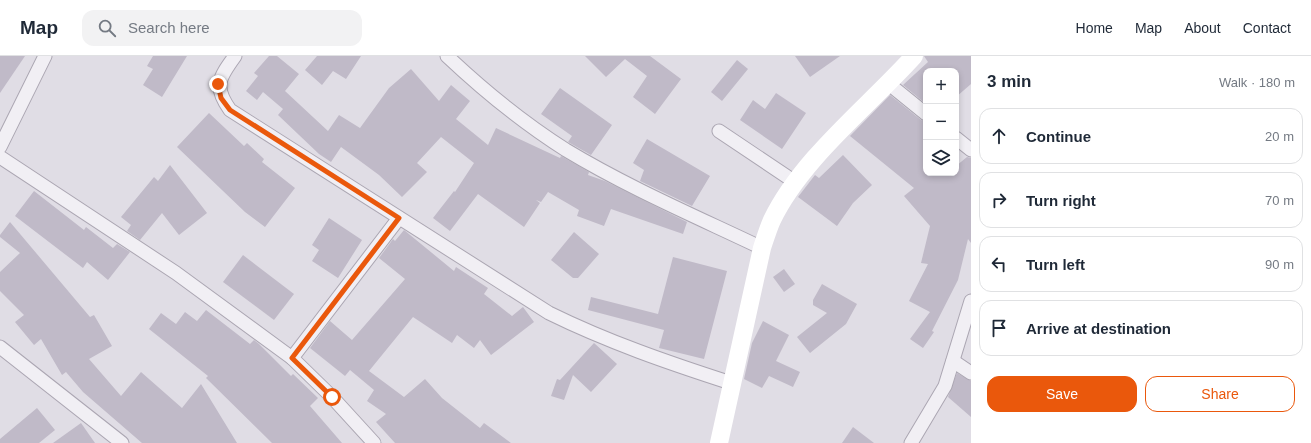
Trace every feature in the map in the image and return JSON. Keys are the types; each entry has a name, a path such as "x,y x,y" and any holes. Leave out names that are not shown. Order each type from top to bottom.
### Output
{"street":[{"path":"0,146 45,56"},
{"path":"235,56 225,70 218,84 221,98 230,110 549,313 589,333 658,359 731,383"},
{"path":"447,56 518,116 566,150 634,186 762,248"},
{"path":"719,443 731,383 762,248 772,220 795,182 822,150 914,56"},
{"path":"888,84 923,112"},
{"path":"720,131 795,182"},
{"path":"958,140 971,150"},
{"path":"0,157 176,274 292,358 332,397 374,443"},
{"path":"292,358 399,218"},
{"path":"911,443 945,386 971,301"},
{"path":"0,348 122,443"},
{"path":"953,361 971,373"}],"building":[{"path":"0,56 25,56 0,93"},
{"path":"153,56 187,56 162,97 143,85 153,69 147,66"},
{"path":"269,56 277,56 299,74 285,91 328,131 339,115 360,128 389,88 411,69 439,101 451,85 470,101 456,119 488,145 496,128 560,158 561,156 589,172 588,175 605,181 687,222 683,234 611,209 604,226 577,216 579,210 548,192 541,202 536,200 540,203 524,227 478,194 450,231 433,218 454,191 455,192 474,163 441,137 417,163 427,172 402,197 379,175 341,147 331,162 319,154 278,115 283,109 263,92 257,100 246,91 258,76 254,73"},
{"path":"317,56 361,56 346,79 333,71 322,85 305,70"},
{"path":"585,56 650,56 681,79 655,114 633,97 647,76 625,59 606,77"},
{"path":"795,56 840,56 810,77"},
{"path":"924,56 971,56 971,84 959,94 959,68 923,68 923,102 903,85 928,62"},
{"path":"737,60 748,69 722,101 711,92"},
{"path":"560,88 612,125 591,155 568,142 572,136 541,114"},
{"path":"776,93 806,113 782,149 740,120 753,100 765,109"},
{"path":"890,95 923,121 923,176 959,176 959,164 967,157 971,158 971,243 968,239 958,280 932,331 934,332 923,348 910,339 930,312 909,301 928,264 921,263 930,226 904,196 914,188 850,136"},
{"path":"209,113 244,146 247,143 264,159 262,162 295,188 265,227 245,212 177,147"},
{"path":"647,139 710,176 692,206 640,181 644,170 633,163"},
{"path":"843,155 872,185 853,203 837,226 798,197 815,175 819,178"},
{"path":"170,165 207,213 179,235 162,213 140,240 127,231 131,225 121,217 154,177 158,181"},
{"path":"34,191 84,230 86,227 113,248 117,244 130,252 108,280 87,262 83,268 15,216"},
{"path":"329,218 362,240 338,278 312,261 319,250 312,245"},
{"path":"10,222 90,317 94,315 112,346 89,359 121,396 141,372 182,408 201,384 237,443 142,443 83,392 66,372 62,375 41,339 34,345 15,322 24,315 0,291 0,272 20,253 0,237"},
{"path":"404,230 454,271 456,267 488,288 484,294 512,316 523,307 534,322 491,355 480,340 474,348 457,335 452,343 413,317 369,371 404,397 425,379 442,398 480,428 484,423 511,443 395,443 376,422 386,414 367,401 374,390 350,370 345,376 310,348 330,321 352,340 405,279 379,258 393,239 395,241"},
{"path":"574,232 599,254 578,278 573,278 551,260"},
{"path":"243,255 294,294 274,320 223,282"},
{"path":"673,257 727,271 704,359 659,348 664,330 588,310 591,297 658,314"},
{"path":"784,269 795,284 784,292 773,277"},
{"path":"822,284 857,304 846,324 810,353 797,337 827,313 813,305 813,300"},
{"path":"206,310 250,344 254,340 291,376 293,374 318,398 310,406 342,443 272,443 206,378 208,376 149,329 161,313 176,324 185,312 197,321"},
{"path":"763,321 789,335 776,361 800,372 793,387 769,376 762,388 744,379 752,343"},
{"path":"594,343 617,364 591,392 573,375 564,400 551,396 557,379 560,380"},
{"path":"957,373 971,381 971,417 948,397"},
{"path":"37,408 55,430 39,443 0,443 0,439"},
{"path":"81,423 95,443 53,443"},
{"path":"853,427 874,443 842,443"}],"route":[{"path":"218,84 221,98 230,110 399,218 292,358 332,397"}]}
